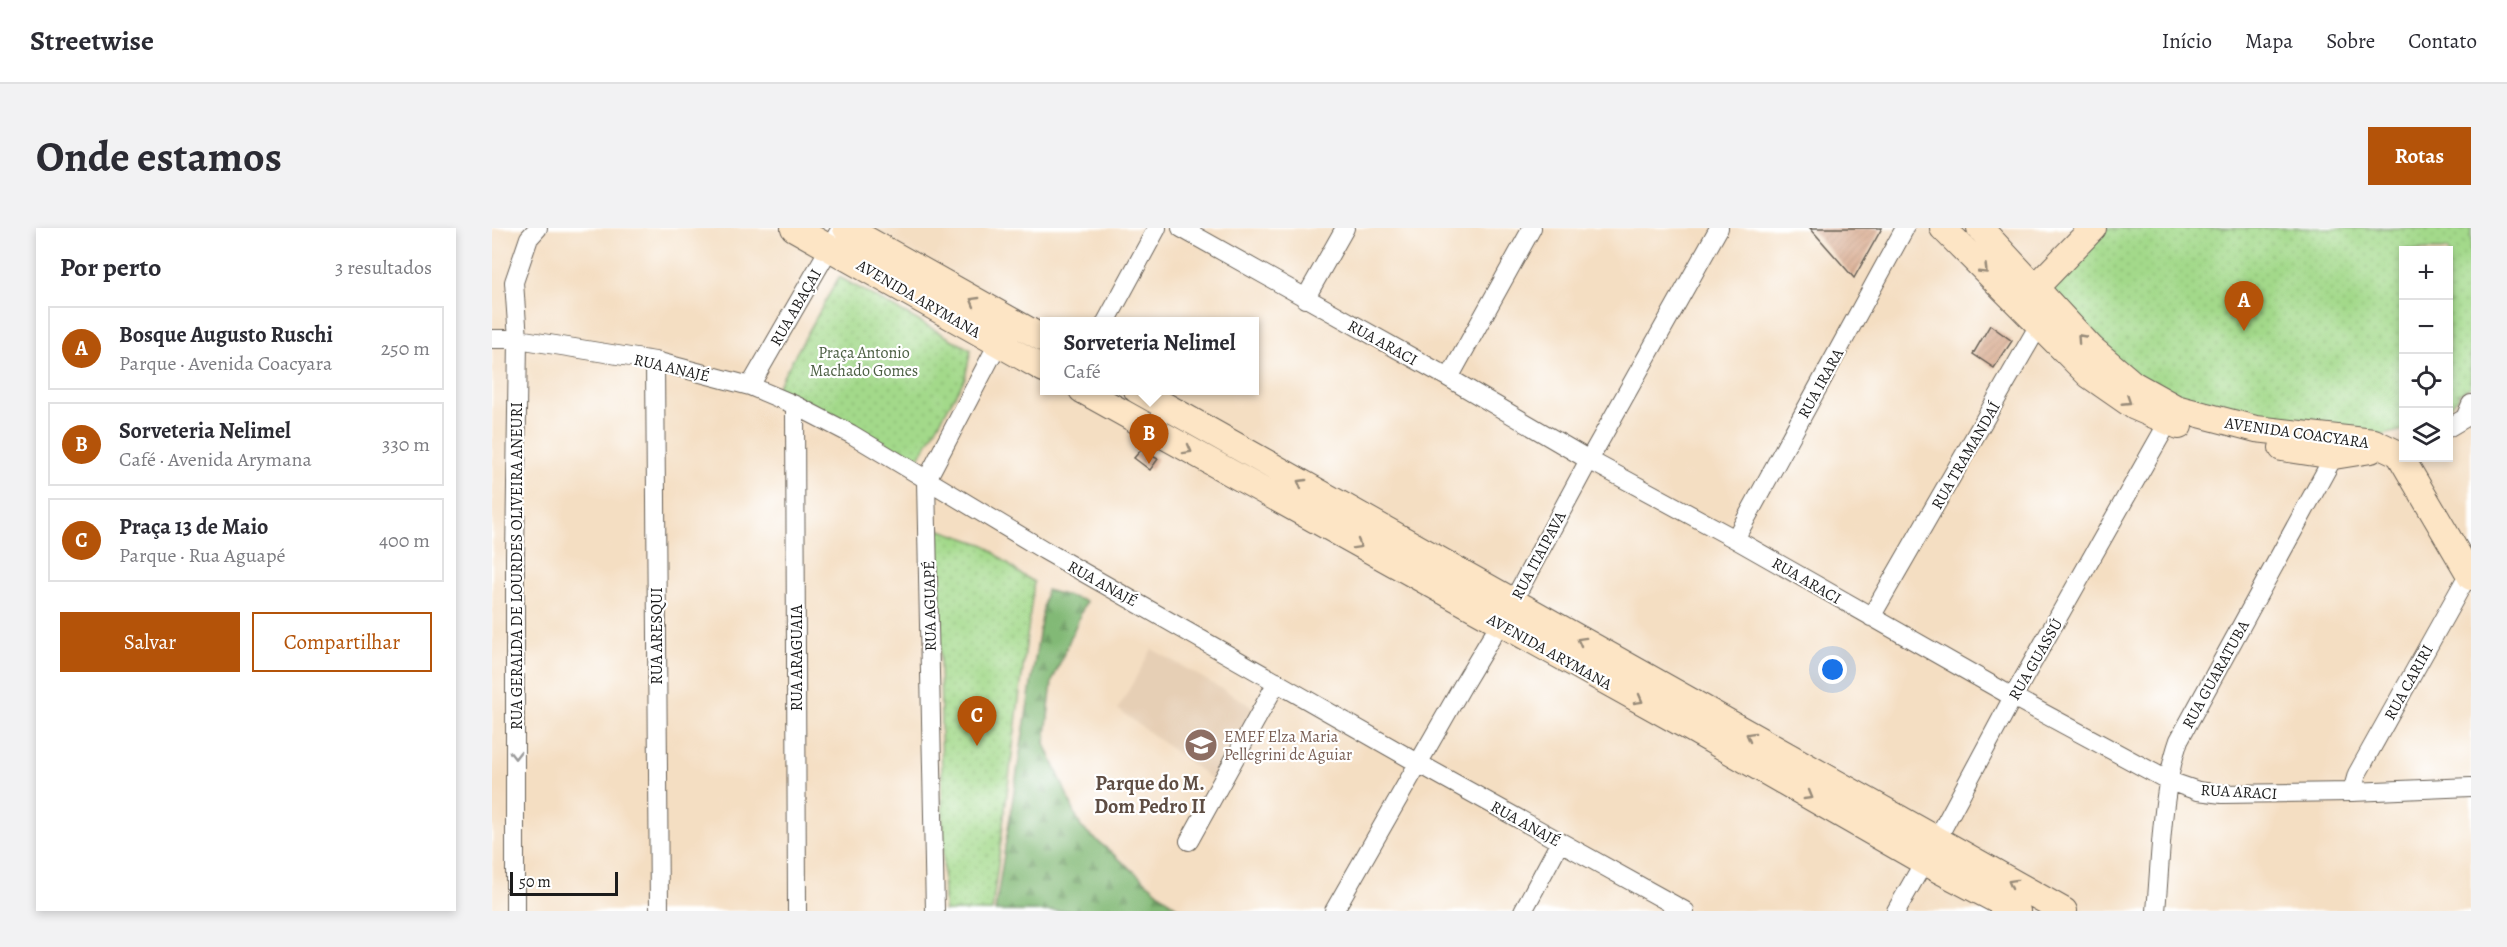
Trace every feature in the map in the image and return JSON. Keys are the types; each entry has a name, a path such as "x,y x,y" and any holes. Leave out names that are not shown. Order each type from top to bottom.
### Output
{"main road":[{"name":"AVENIDA ARYMANA","path":"794,228 835,237 1004,332 1040,338"},
{"name":"AVENIDA ARYMANA","path":"846,228 1004,332 1040,365"},
{"name":"AVENIDA COACYARA","path":"1943,228 2089,375 2135,407 2173,416 2256,429 2368,441 2395,451"},
{"name":"AVENIDA COACYARA","path":"1980,228 2092,350 2115,372 2173,416 2254,443 2334,456 2395,451"},
{"path":"2039,325 2036,287 2093,228"},
{"name":"AVENIDA ARYMANA","path":"1092,395 1506,613 1930,851 2064,911"},
{"name":"AVENIDA ARYMANA","path":"1145,395 1506,613"},
{"path":"2395,451 2470,575"},
{"name":"AVENIDA ARYMANA","path":"1930,851 2017,911"}],"street":[{"name":"RUA GERALDA DE LOURDES OLIVEIRA ANEURI","path":"515,911 515,558 518,339 514,282 529,238 538,228"},
{"path":"1108,317 1157,228"},
{"name":"RUA ARACI","path":"1180,228 1449,378 1588,460 1734,538 2013,697 2169,781 2198,790 2222,794 2471,787"},
{"path":"1305,299 1345,228"},
{"path":"1449,378 1532,228"},
{"name":"RUA ITAIPAVA","path":"1335,911 1506,613 1588,460 1719,228"},
{"name":"RUA IRARA","path":"1734,538 1905,228"},
{"name":"RUA ABAÇAI","path":"750,386 835,237"},
{"name":"RUA TRAMANDAÍ","path":"1871,617 2039,325"},
{"name":"RUA AGUAPÉ","path":"935,911 926,480 1004,332"},
{"name":"RUA ANAJÉ","path":"492,339 518,339 655,361 750,386 795,405 851,434 926,480 1418,763 1685,911"},
{"name":"RUA ARESQUI","path":"655,361 659,911"},
{"path":"2453,425 2465,418 2471,404"},
{"name":"RUA ARAGUAIA","path":"795,405 797,911"},
{"name":"RUA GUASSÚ","path":"1896,911 2013,697 2173,416"},
{"name":"RUA GUARATUBA","path":"2156,911 2169,781 2179,740 2334,456"},
{"name":"RUA CARIRI","path":"2352,792 2357,774 2470,575"},
{"path":"1189,841 1277,681"},
{"path":"1523,911 1560,842"}],"shaded area":[{"name":"EMEF Elza Maria Pellegrini de Aguiar","path":"1152,649 1259,710 1214,781 1118,709"}],"green space":[{"path":"2100,228 2471,228 2471,387 2459,393 2453,403 2453,246 2399,246 2399,431 2380,436 2292,425 2175,398 2130,374 2044,289"},
{"name":"Praça Antonio Machado Gomes","path":"839,277 971,350 965,378 915,465 831,413 776,389"},
{"path":"938,529 985,545 1019,573 1034,582 992,911 944,911"},
{"path":"1046,590 1086,601 1052,682 1045,744 1081,827 1181,911 995,911"}],"building":[{"path":"1810,228 1882,228 1854,278"},
{"path":"1990,325 2012,341 1994,368 1973,354"},
{"path":"1141,450 1158,459 1150,470 1134,458"}],"place":[{"name":"Bosque Augusto Ruschi","path":"2244,331"},
{"name":"Sorveteria Nelimel","path":"1149,464"},
{"name":"EMEF Elza Maria Pellegrini de Aguiar","path":"1201,745"},
{"name":"Praça 13 de Maio","path":"977,746"}],"district":[{"name":"Parque do M. Dom Pedro II","path":"1150,794"}]}
